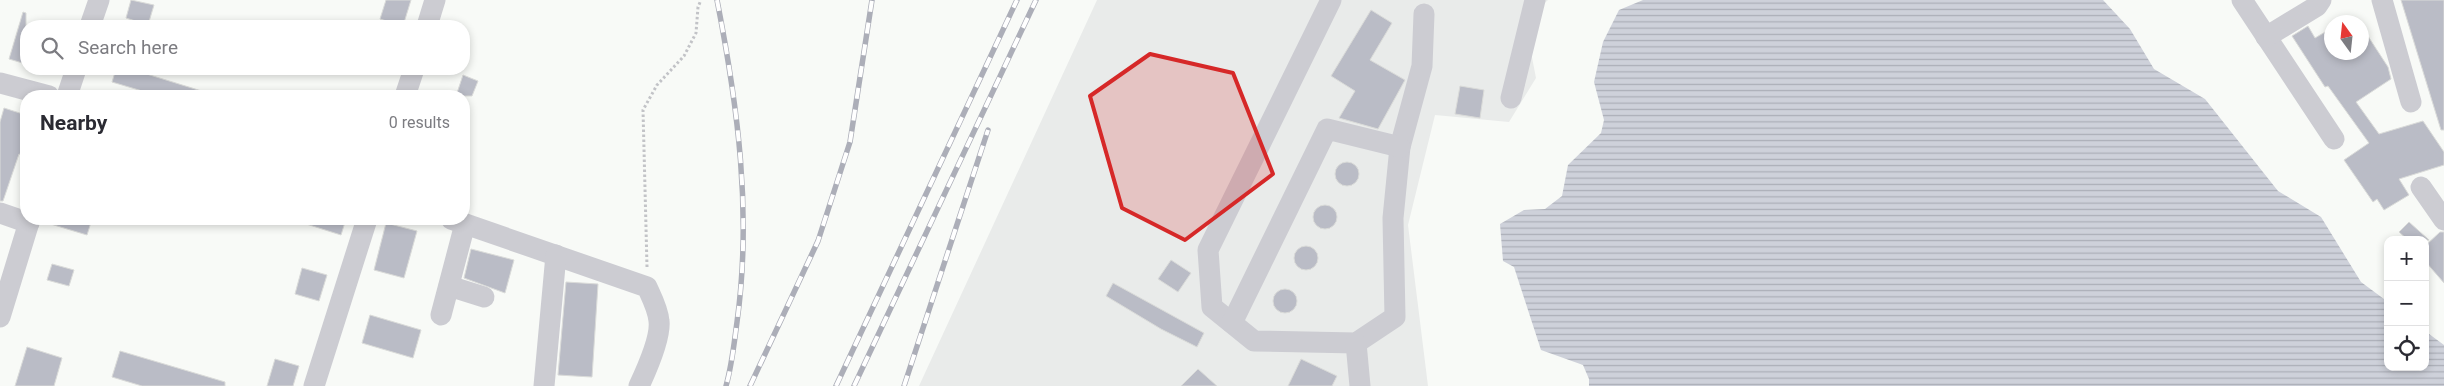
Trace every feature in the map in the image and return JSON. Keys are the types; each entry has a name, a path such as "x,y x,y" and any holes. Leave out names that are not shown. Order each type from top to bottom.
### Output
{"street":[{"path":"96,20 99,0"},
{"path":"429,20 435,0"},
{"path":"1331,0 1208,250 1212,307 1254,341 1356,342 1395,317 1392,218 1400,147 1422,66 1424,14"},
{"path":"1511,98 1535,0"},
{"path":"2242,0 2334,139"},
{"path":"2266,36 2317,6 2321,0"},
{"path":"2382,0 2411,102"},
{"path":"69,90 74,75"},
{"path":"407,90 412,75"},
{"path":"0,83 26,90"},
{"path":"1232,323 1327,130 1400,147"},
{"path":"2421,187 2444,220"},
{"path":"0,213 20,219"},
{"path":"0,317 28,225"},
{"path":"314,386 365,225"},
{"path":"441,315 449,286 457,225"},
{"path":"470,225 647,287 655,303 659,323 649,365 639,386"},
{"path":"544,386 556,255"},
{"path":"449,286 484,297"},
{"path":"1356,342 1360,386"}],"path":[{"path":"647,287 643,110 657,85 684,56 696,33 698,7 701,0"}],"highlighted area":[{"path":"1150,54 1233,73 1273,174 1185,240 1122,208 1090,96"}],"shaded area":[{"path":"1097,0 1548,0 1536,11 1529,42 1536,78 1509,122 1435,115 1408,225 1428,386 919,386"},
{"path":"1643,0 2103,0 2130,29 2154,69 2205,99 2278,191 2321,217 2361,282 2384,299 2384,371 2429,371 2429,334 2444,345 2444,386 1589,386 1589,379 1583,365 1541,350 1514,267 1503,261 1500,224 1524,210 1545,209 1562,196 1568,165 1601,133 1604,120 1594,82 1603,42 1619,10"}],"building":[{"path":"131,0 154,5 150,20 126,18"},
{"path":"386,0 411,0 405,20 380,19"},
{"path":"2401,0 2444,0 2444,130 2441,130"},
{"path":"1371,10 1392,23 1370,60 1405,80 1378,129 1339,118 1355,91 1331,76"},
{"path":"23,12 26,13 26,20 21,20"},
{"path":"20,22 20,62 9,59"},
{"path":"2308,26 2315,38 2324,33 2324,60 2369,60 2369,38 2388,67 2391,79 2356,102 2379,134 2423,121 2444,152 2444,165 2399,179 2409,195 2384,210 2377,199 2373,202 2344,160 2369,143 2328,86 2325,87 2292,36"},
{"path":"114,75 150,75 198,90 139,90 112,82"},
{"path":"463,75 478,81 472,96 470,96 470,90 458,90"},
{"path":"1460,86 1484,90 1480,118 1455,114"},
{"path":"4,108 20,113 20,154 3,201 0,201 0,122"},
{"path":"1347,162 1356,165 1359,174 1356,183 1347,186 1338,183 1335,174 1338,165"},
{"path":"1325,205 1334,208 1337,217 1334,226 1325,229 1316,226 1313,217 1316,208"},
{"path":"2409,222 2425,236 2404,236 2399,232"},
{"path":"54,225 90,225 87,235"},
{"path":"309,225 344,225 341,235"},
{"path":"385,225 394,225 417,231 404,278 374,270"},
{"path":"2440,232 2444,232 2444,283 2429,266 2429,242"},
{"path":"1306,246 1315,249 1318,258 1315,267 1306,270 1297,267 1294,258 1297,249"},
{"path":"471,249 514,260 505,293 464,278"},
{"path":"1171,260 1191,273 1178,292 1158,279"},
{"path":"52,264 74,270 69,286 47,280"},
{"path":"302,268 327,275 319,301 295,294"},
{"path":"566,282 598,284 592,377 558,375"},
{"path":"1113,283 1204,333 1197,347 1161,329 1106,296"},
{"path":"1285,289 1294,292 1297,301 1294,310 1285,313 1276,310 1273,301 1276,292"},
{"path":"370,315 421,330 413,358 362,343"},
{"path":"27,347 62,358 54,386 15,386"},
{"path":"120,351 225,382 225,386 142,386 112,377"},
{"path":"275,359 299,366 293,386 267,386"},
{"path":"1301,359 1337,376 1332,386 1288,386"},
{"path":"1198,369 1217,386 1181,386"}],"railway":[{"path":"717,0 737,120 743,200 741,281 733,354 726,386"},
{"path":"750,386 818,241 850,142 872,0"},
{"path":"836,386 1017,0"},
{"path":"854,386 1036,0"},
{"path":"904,386 988,130"}]}
